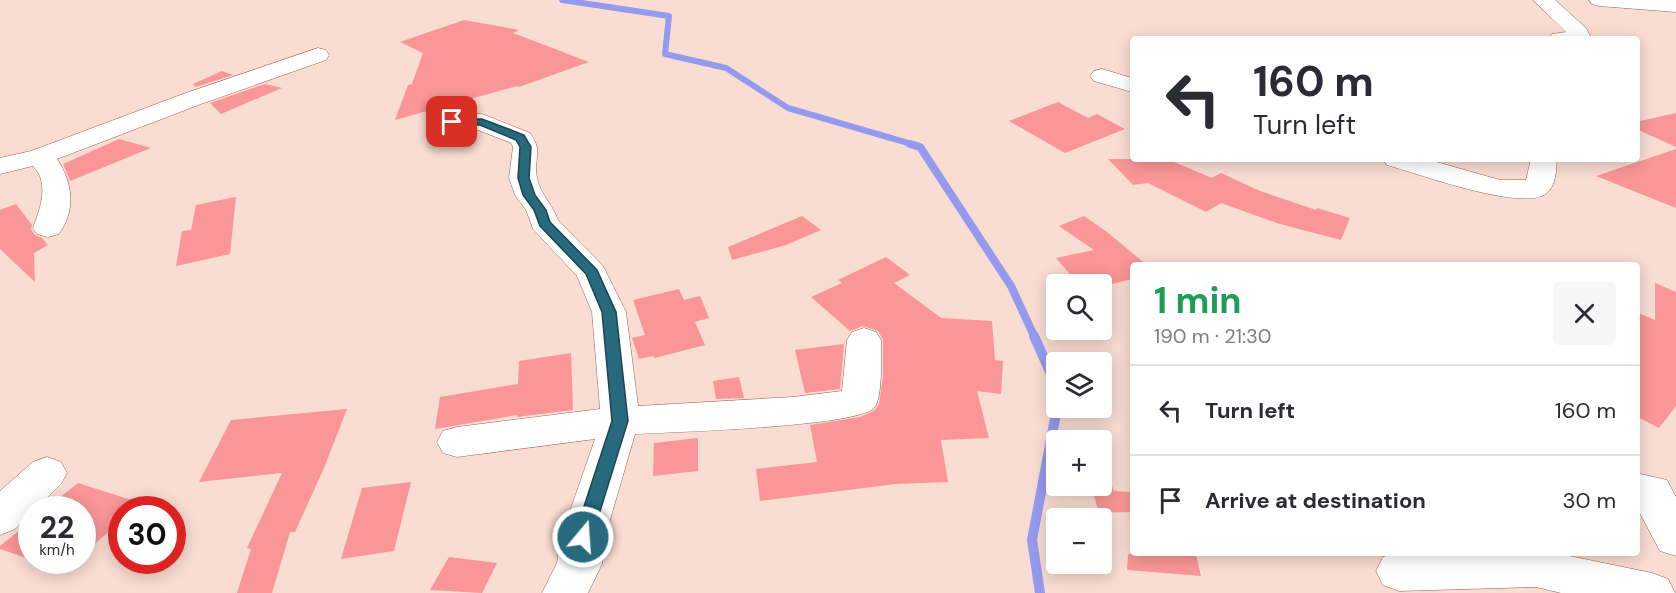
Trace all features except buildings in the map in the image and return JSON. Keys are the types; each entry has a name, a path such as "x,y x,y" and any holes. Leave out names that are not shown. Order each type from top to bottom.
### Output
{"street":[{"path":"1543,0 1579,32 1579,36"},
{"path":"1599,0 1676,6"},
{"path":"0,166 39,157 192,99 318,55"},
{"path":"1102,76 1130,84"},
{"path":"452,122 482,122 521,138 525,147 523,178 529,195 540,210 544,223 592,273 609,312 620,421 583,537 579,564 565,593"},
{"path":"39,157 51,166 56,179 55,205 48,228"},
{"path":"1406,162 1499,188 1534,189 1542,179 1544,162"},
{"path":"456,442 620,421 793,411 852,403 860,399 864,340"},
{"path":"0,517 47,473"},
{"path":"1642,485 1676,538"},
{"path":"1400,571 1536,568 1652,593"}],"waterway":[{"path":"562,0 669,16 665,54 726,68 788,108 915,145"},
{"path":"910,144 920,147 1011,286 1035,338"},
{"path":"1034,336 1046,363"},
{"path":"1040,593 1032,540 1055,418"}],"route":[{"path":"452,122 482,122 521,138 525,147 523,178 529,195 540,210 544,223 592,273 609,312 620,421 583,537"}]}
